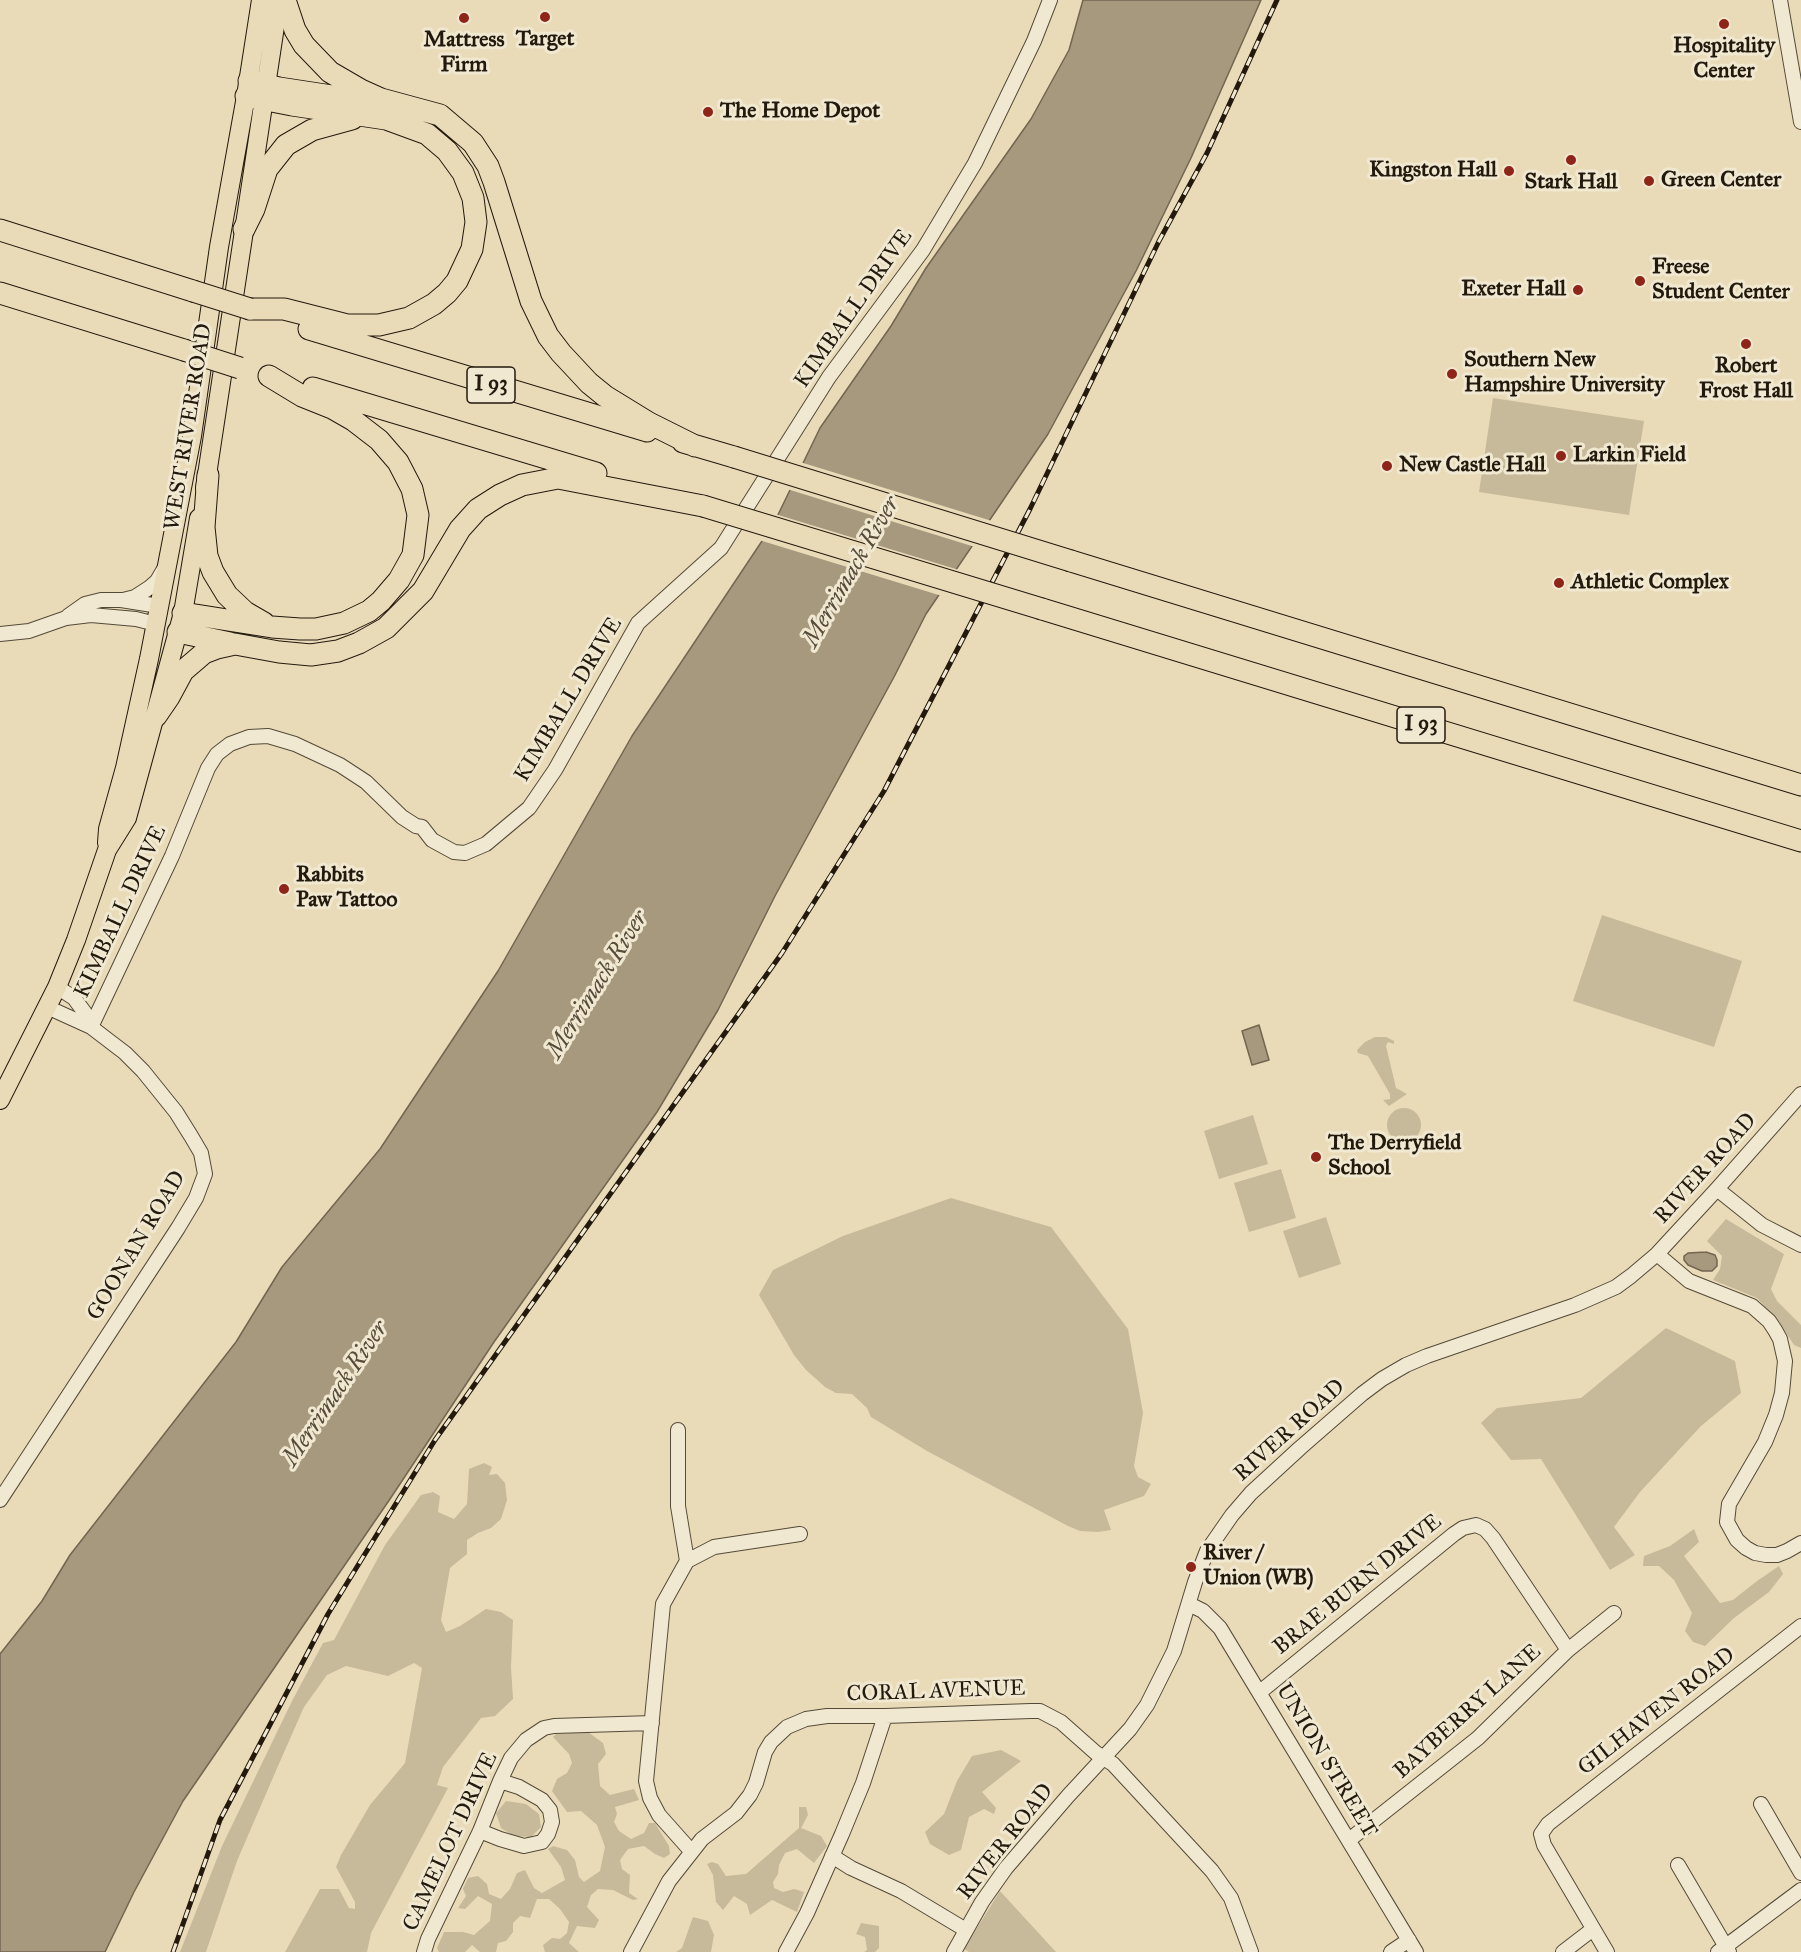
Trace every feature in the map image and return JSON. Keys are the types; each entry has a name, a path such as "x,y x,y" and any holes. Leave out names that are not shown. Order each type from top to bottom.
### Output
{"highway":[{"path":"250,309 284,309 347,325 379,325 409,318 447,294 457,280 472,249 476,222 473,198 463,173 447,151 427,134 397,122 376,108 316,60 296,30 285,0"},
{"path":"256,90 440,115 473,142 488,166 531,301 548,336 573,367 604,396 695,446"},
{"path":"244,229 254,208 267,169 286,145 299,136 376,108"},
{"name":"I 93","path":"0,230 350,342 734,457 1801,785"},
{"name":"I 93","path":"0,292 240,368 379,407 1801,841"},
{"path":"180,622 300,629 329,627 344,623 369,611 391,591 407,568 416,541 418,515 412,489 398,462 379,440 353,420 332,408 302,396 269,376"},
{"path":"208,475 204,541 213,572 235,603 256,619 272,627"},
{"path":"180,622 235,644 311,655 338,651 386,628 404,613 423,591 460,529 478,509 522,485 558,478 703,506"},
{"path":"156,716 169,697 176,681 192,662 204,653 235,644"}],"main road":[{"name":"WEST RIVER ROAD","path":"0,1100 57,987 107,850 127,818 180,622 208,475 244,229 261,0"},
{"name":"WEST RIVER ROAD","path":"107,850 108,829 125,768 156,624 192,436 221,236 279,0"},
{"path":"159,606 180,622"},
{"path":"156,624 180,622"}],"street":[{"name":"KIMBALL DRIVE","path":"91,1026 172,856 208,768 217,754 230,744 249,737 268,736 295,744 331,760 366,782 402,817 422,827 432,840 454,852 465,853 486,844 529,808 555,770 638,623 721,548 829,377 923,250 975,163 1034,41 1050,0"},
{"path":"1780,0 1801,122"},
{"path":"66,618 92,601 135,597 152,586 163,572 167,562"},
{"path":"121,600 159,606"},
{"path":"0,634 28,631 66,618 91,615 112,615 156,624"},
{"name":"GOONAN ROAD","path":"57,987 74,998 91,1026"},
{"name":"GOONAN ROAD","path":"0,1500 196,1198 205,1174 201,1153 176,1112 158,1088 125,1053 91,1026 47,1007"},
{"name":"RIVER ROAD","path":"954,1952 982,1902 1006,1868 1130,1729 1147,1705 1174,1651 1207,1551 1232,1515 1251,1493 1382,1379 1427,1356 1549,1316 1600,1295 1631,1276 1657,1254 1801,1094"},
{"path":"1717,1189 1762,1225 1801,1245"},
{"path":"1657,1254 1689,1281 1752,1306 1776,1330 1785,1360 1782,1393 1765,1442 1729,1504 1727,1522 1737,1540 1755,1553 1766,1556 1777,1555 1801,1542"},
{"path":"678,1430 678,1506 687,1560"},
{"name":"BRAE BURN DRIVE","path":"1260,1692 1454,1533 1476,1525 1485,1529 1493,1538 1568,1650"},
{"path":"691,1851 659,1815 650,1798 646,1781 663,1604 687,1560 714,1547 800,1534"},
{"name":"UNION STREET","path":"1189,1604 1203,1611 1220,1628 1412,1946"},
{"name":"BAYBERRY LANE","path":"1350,1840 1478,1738 1568,1650 1614,1613"},
{"name":"GILHAVEN ROAD","path":"1593,1929 1544,1845 1542,1834 1548,1824 1801,1626"},
{"name":"CORAL AVENUE","path":"631,1952 669,1881 702,1839 736,1813 750,1795 765,1752 771,1742 786,1727 806,1719 827,1716 1040,1711 1061,1722 1113,1764 1212,1871 1231,1898 1251,1952"},
{"path":"786,1952 832,1856 863,1783 885,1716"},
{"name":"CAMELOT DRIVE","path":"424,1952 428,1939 480,1831 500,1780 518,1748 534,1733 544,1728 575,1724 652,1723"},
{"path":"480,1831 524,1846 542,1842 548,1834 552,1822 550,1810 542,1800 519,1787 500,1780"},
{"path":"1761,1804 1801,1873"},
{"path":"832,1856 851,1868 901,1891 966,1930"},
{"path":"1678,1865 1724,1950 1801,1890"},
{"path":"1563,1952 1593,1929 1607,1952"},
{"path":"1391,1952 1412,1946"}],"shaded area":[{"name":"Larkin Field","path":"1493,398 1644,421 1629,515 1479,492"},
{"path":"1602,915 1742,961 1714,1047 1573,1001"},
{"path":"1375,1037 1386,1037 1394,1041 1394,1044 1388,1042 1386,1046 1396,1088 1407,1094 1389,1106 1383,1100 1390,1099 1390,1094 1368,1056 1358,1053 1357,1050 1365,1042"},
{"path":"1404,1108 1416,1113 1421,1125 1416,1137 1404,1142 1392,1137 1387,1125 1392,1113"},
{"path":"1253,1115 1268,1164 1219,1179 1204,1131"},
{"path":"1281,1169 1296,1218 1249,1232 1234,1183"},
{"path":"951,1198 1051,1227 1128,1329 1143,1413 1134,1466 1138,1477 1151,1484 1144,1496 1104,1510 1111,1530 1080,1531 1068,1526 927,1451 871,1417 867,1408 852,1394 836,1393 825,1387 806,1370 794,1355 759,1295 773,1270 843,1236"},
{"path":"1326,1217 1341,1264 1299,1278 1283,1231"},
{"path":"1726,1219 1784,1254 1771,1289 1777,1301 1801,1325 1801,1348 1794,1345 1779,1322 1757,1298 1713,1280 1720,1269 1722,1256 1707,1241"},
{"path":"1666,1328 1735,1361 1741,1393 1701,1426 1640,1492 1614,1527 1635,1555 1610,1570 1541,1459 1511,1460 1481,1423 1497,1408 1581,1398"},
{"path":"484,1463 492,1467 489,1475 497,1474 505,1483 507,1500 501,1519 491,1528 467,1540 467,1554 450,1568 441,1620 446,1632 486,1609 501,1612 513,1620 511,1667 513,1699 495,1716 481,1718 443,1767 437,1785 448,1788 371,1933 367,1952 285,1952 320,1889 339,1889 349,1908 355,1909 355,1902 336,1867 370,1805 405,1763 422,1668 414,1663 388,1676 346,1666 327,1675 304,1707 278,1766 237,1861 206,1952 180,1952 222,1846 292,1701 323,1643 334,1640 385,1545 421,1495 433,1492 440,1496 438,1512 454,1519 467,1504 469,1469"},
{"path":"1694,1529 1699,1542 1684,1556 1720,1603 1733,1600 1779,1566 1783,1574 1769,1592 1734,1618 1705,1646 1693,1642 1685,1631 1692,1613 1674,1580 1659,1566 1643,1566 1644,1556 1670,1546"},
{"path":"588,1732 603,1743 606,1754 598,1764 600,1786 610,1795 634,1789 639,1800 615,1807 617,1814 614,1822 619,1831 631,1839 644,1833 649,1823 655,1823 669,1846 670,1854 664,1858 644,1846 628,1849 620,1860 622,1869 630,1875 629,1893 638,1899 633,1900 613,1890 598,1889 591,1895 587,1907 599,1920 595,1928 577,1926 569,1943 579,1952 545,1952 543,1945 552,1938 560,1939 567,1933 569,1922 549,1899 537,1899 530,1918 520,1916 513,1923 513,1932 506,1941 498,1943 496,1952 480,1952 472,1945 465,1952 439,1952 437,1948 444,1932 463,1932 474,1935 490,1921 492,1904 478,1896 465,1909 458,1908 466,1896 463,1889 468,1878 478,1876 487,1884 489,1894 501,1899 510,1889 517,1873 525,1870 534,1888 542,1893 565,1880 561,1867 548,1849 553,1846 567,1850 575,1860 579,1877 584,1882 600,1871 605,1847 597,1825 581,1811 567,1812 552,1791 557,1779 567,1773 572,1763 569,1754 553,1737 556,1734"},
{"path":"1001,1750 1021,1761 982,1792 996,1808 994,1814 984,1809 969,1817 961,1850 949,1855 930,1844 925,1832 944,1814 957,1781 972,1756"},
{"path":"506,1801 526,1804 539,1814 541,1827 531,1837 514,1836 501,1828 496,1813"},
{"path":"799,1807 806,1807 808,1815 801,1828 821,1836 827,1846 814,1863 797,1849 785,1853 779,1865 778,1874 773,1882 774,1888 783,1892 794,1889 804,1892 797,1912 772,1900 750,1915 747,1904 734,1896 723,1910 716,1902 713,1875 707,1864 712,1862 718,1864 726,1876 746,1874 799,1828"},
{"path":"1000,1891 1056,1952 969,1952 964,1949"},
{"path":"693,1917 708,1921 714,1935 711,1952 676,1952 682,1948"},
{"path":"861,1923 879,1926 879,1948 875,1952 864,1952 867,1950 865,1937 856,1934"}],"water":[{"name":"Merrimack River","path":"1083,0 1261,0 1191,158 1136,271 1048,434 926,614 775,896 718,1010 657,1112 494,1342 390,1499 183,1801 105,1952 0,1952 0,1654 42,1601 70,1555 236,1342 282,1267 380,1149 498,971 632,736 774,523 820,428 891,326 926,268 1031,119 1069,50"},
{"path":"1259,1025 1269,1060 1252,1065 1242,1031"},
{"path":"1706,1252 1715,1255 1717,1260 1717,1266 1712,1271 1702,1271 1688,1265 1684,1260 1684,1256 1688,1253"}],"pier":[{"path":"800,462 992,521 975,547 787,489"},
{"path":"775,514 959,570 942,596 759,540"}],"railway":[{"path":"173,1952 220,1820 328,1614 435,1440 782,953 884,791 1030,509 1159,241 1207,153 1277,0"}],"place":[{"name":"Target","path":"545,17"},
{"name":"Mattress Firm","path":"464,18"},
{"name":"Hospitality Center","path":"1724,24"},
{"name":"The Home Depot","path":"708,112"},
{"name":"Stark Hall","path":"1571,160"},
{"name":"Kingston Hall","path":"1509,171"},
{"name":"Green Center","path":"1649,181"},
{"name":"Freese Student Center","path":"1640,281"},
{"name":"Exeter Hall","path":"1578,290"},
{"name":"Robert Frost Hall","path":"1746,344"},
{"name":"Southern New Hampshire University","path":"1452,374"},
{"name":"Larkin Field","path":"1561,456"},
{"name":"New Castle Hall","path":"1387,466"},
{"name":"Athletic Complex","path":"1559,583"},
{"name":"Rabbits Paw Tattoo","path":"284,889"},
{"name":"The Derryfield School","path":"1316,1157"},
{"name":"River / Union (WB)","path":"1191,1567"}]}
